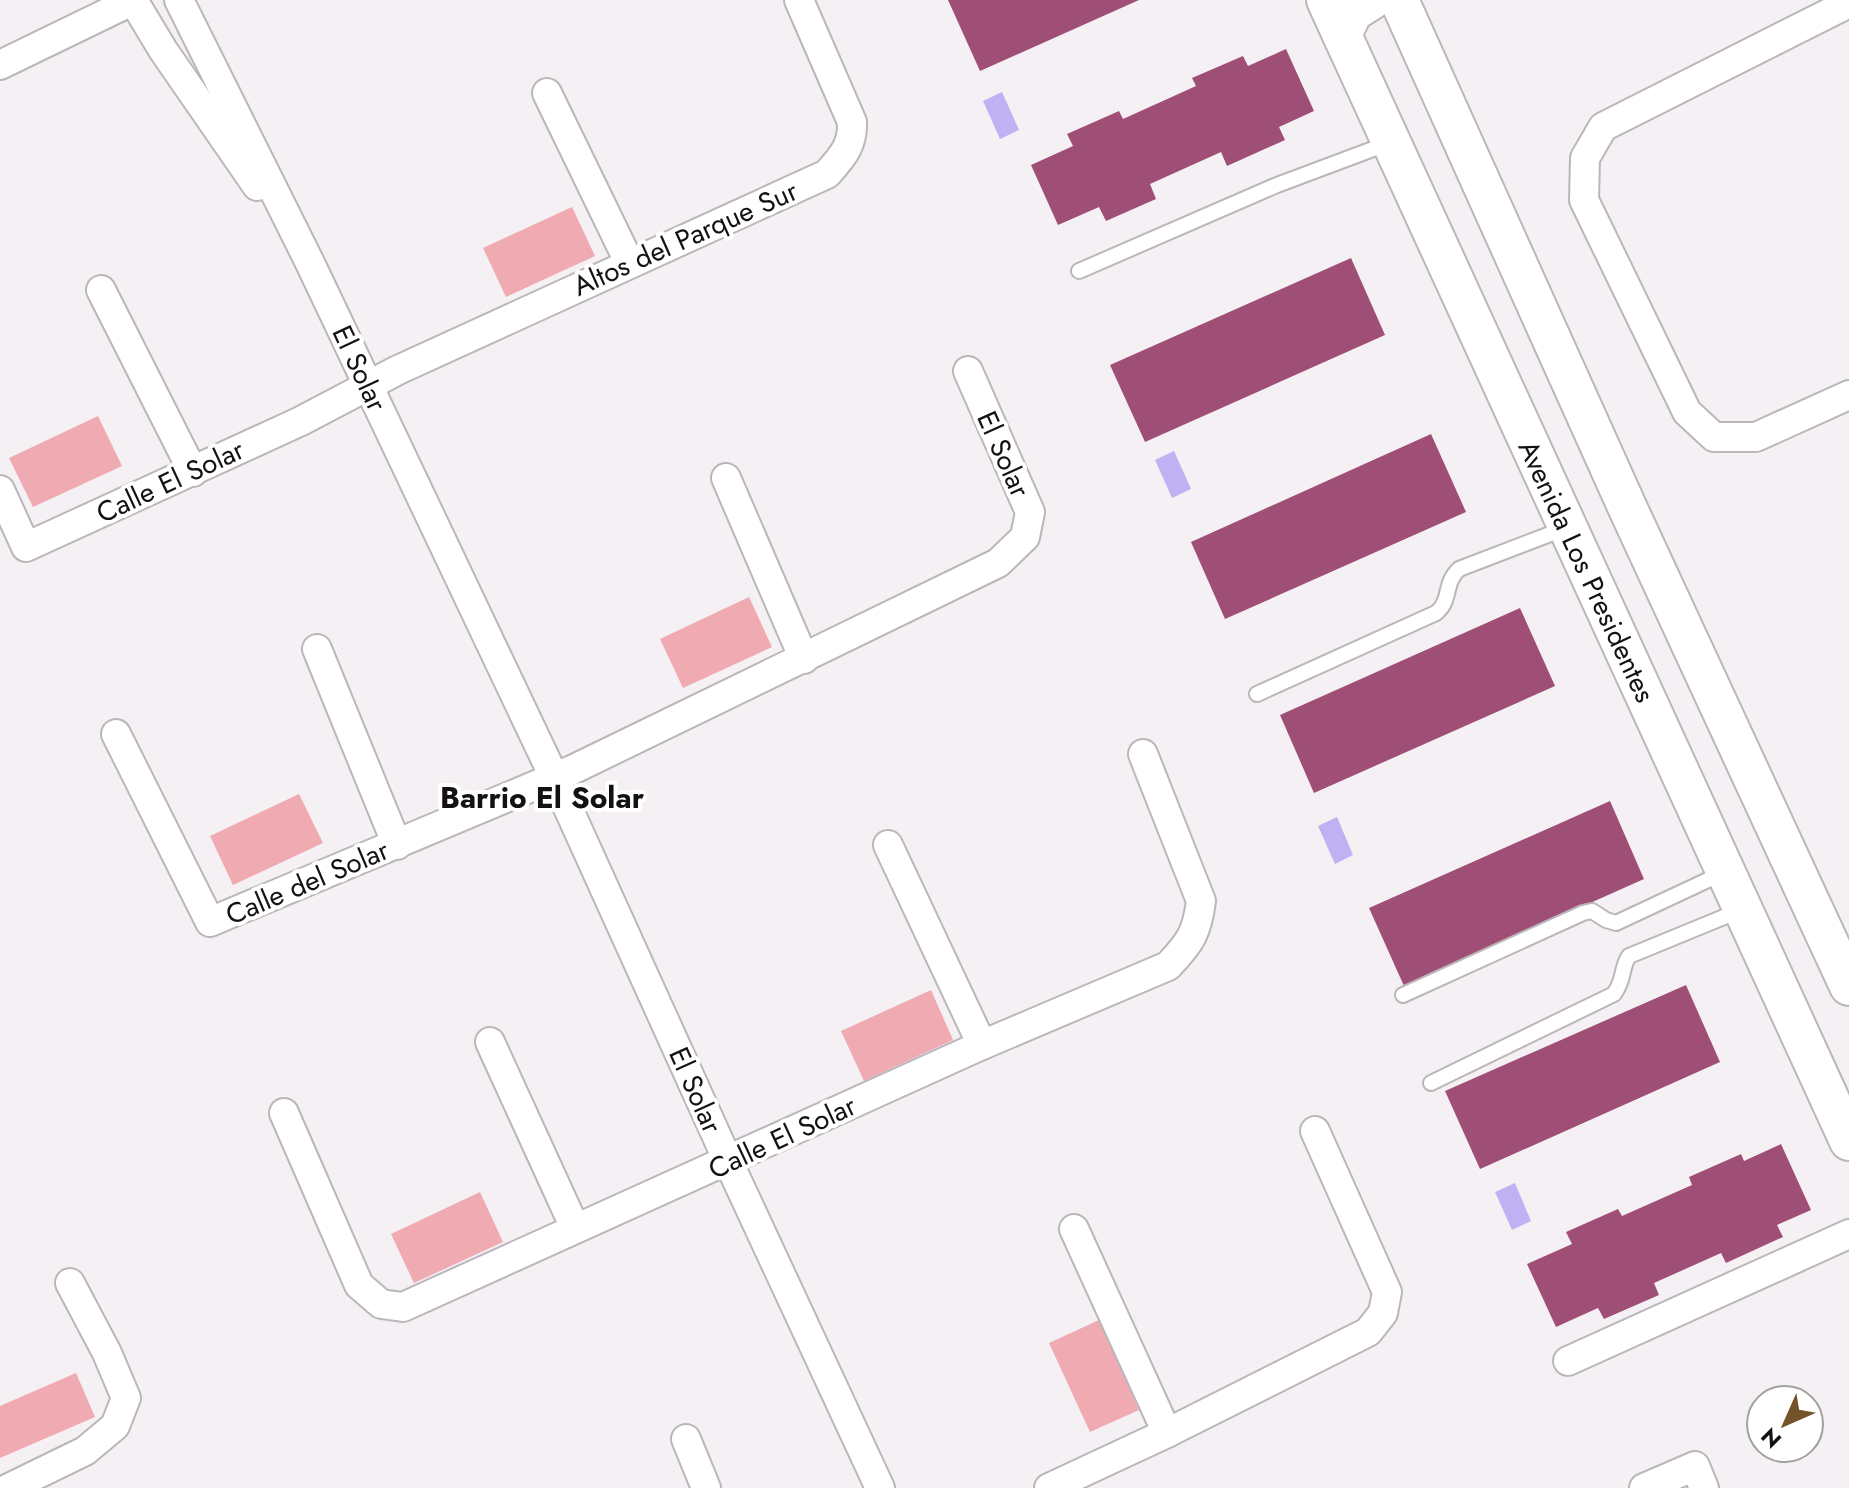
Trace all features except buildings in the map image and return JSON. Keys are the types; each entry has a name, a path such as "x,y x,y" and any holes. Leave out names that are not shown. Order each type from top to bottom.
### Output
{"street":[{"path":"0,65 133,0"},
{"name":"El Solar","path":"133,0 163,50 310,263"},
{"name":"Altos del Parque Sur","path":"368,385 629,262 827,174 846,153 853,137 852,122 799,0"},
{"name":"Avenida Los Presidentes","path":"1326,0 1849,1141"},
{"name":"El Solar","path":"187,2 554,777 880,1488"},
{"path":"1342,35 1353,12 1387,3 1623,497 1849,986"},
{"path":"1849,3 1603,127 1585,158 1584,200 1687,412 1714,437 1756,437 1849,395"},
{"path":"547,93 629,262"},
{"path":"101,290 193,472"},
{"name":"El Solar","path":"554,777 998,563 1025,537 1030,512 968,371"},
{"name":"Calle El Solar","path":"0,490 26,547 301,421 368,385"},
{"path":"726,478 804,659"},
{"path":"317,649 397,845"},
{"name":"Calle del Solar","path":"116,734 210,922 554,777"},
{"name":"Calle El Solar","path":"284,1113 359,1285 381,1304 403,1307 982,1045 1168,966 1190,943 1198,924 1201,901 1143,754"},
{"path":"888,845 982,1045"},
{"path":"490,1042 575,1228"},
{"path":"1049,1488 1167,1433 1368,1332 1383,1313 1387,1292 1315,1131"},
{"path":"1074,1229 1167,1433"},
{"path":"1568,1361 1849,1234"},
{"path":"9,1488 85,1451 115,1426 126,1398 107,1353 70,1283"},
{"path":"686,1439 706,1488"},
{"path":"1644,1488 1695,1466 1704,1488"}],"lane":[{"path":"1079,271 1277,185 1391,142"},
{"path":"1257,694 1436,613 1445,604 1451,576 1459,569 1567,528"},
{"path":"1403,995 1583,913 1592,911 1616,923 1725,872"},
{"path":"1431,1083 1614,994 1622,983 1629,956 1743,909"}],"shaded area":[{"path":"1002,92 1019,130 1000,139 983,101"},
{"path":"572,207 595,256 506,297 483,248"},
{"path":"98,416 122,466 33,507 9,458"},
{"path":"1174,451 1191,489 1172,498 1155,460"},
{"path":"749,597 772,647 683,688 660,639"},
{"path":"299,794 323,843 233,885 210,836"},
{"path":"1337,817 1353,855 1335,864 1318,826"},
{"path":"931,990 953,1040 864,1081 841,1031"},
{"path":"1515,1183 1531,1221 1512,1230 1495,1192"},
{"path":"480,1192 503,1242 414,1283 391,1234"},
{"path":"1099,1320 1139,1410 1090,1432 1049,1343"},
{"path":"76,1373 95,1417 0,1458 0,1406"}],"district":[{"name":"Barrio El Solar","path":"542,798"}]}
